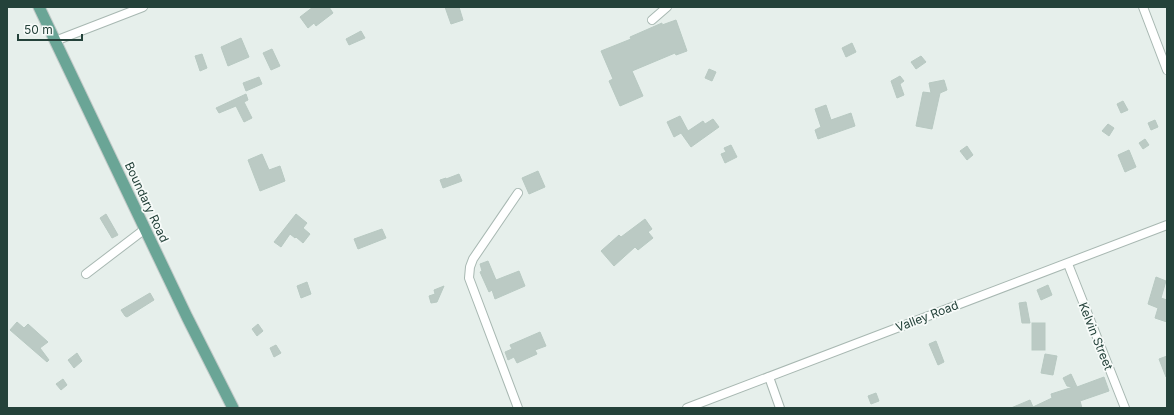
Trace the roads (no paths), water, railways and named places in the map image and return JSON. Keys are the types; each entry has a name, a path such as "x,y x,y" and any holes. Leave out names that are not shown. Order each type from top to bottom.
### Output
{"main road":[{"name":"Boundary Road","path":"39,7 187,318 233,408"}],"street":[{"path":"55,40 143,7"},
{"path":"652,20 667,7"},
{"path":"1143,7 1167,70"},
{"path":"518,193 474,258 470,267 469,278 518,408"},
{"name":"Valley Road","path":"687,408 1167,225"},
{"path":"86,274 145,229"},
{"name":"Kelvin Street","path":"1068,264 1125,408"},
{"path":"769,377 780,408"}]}
